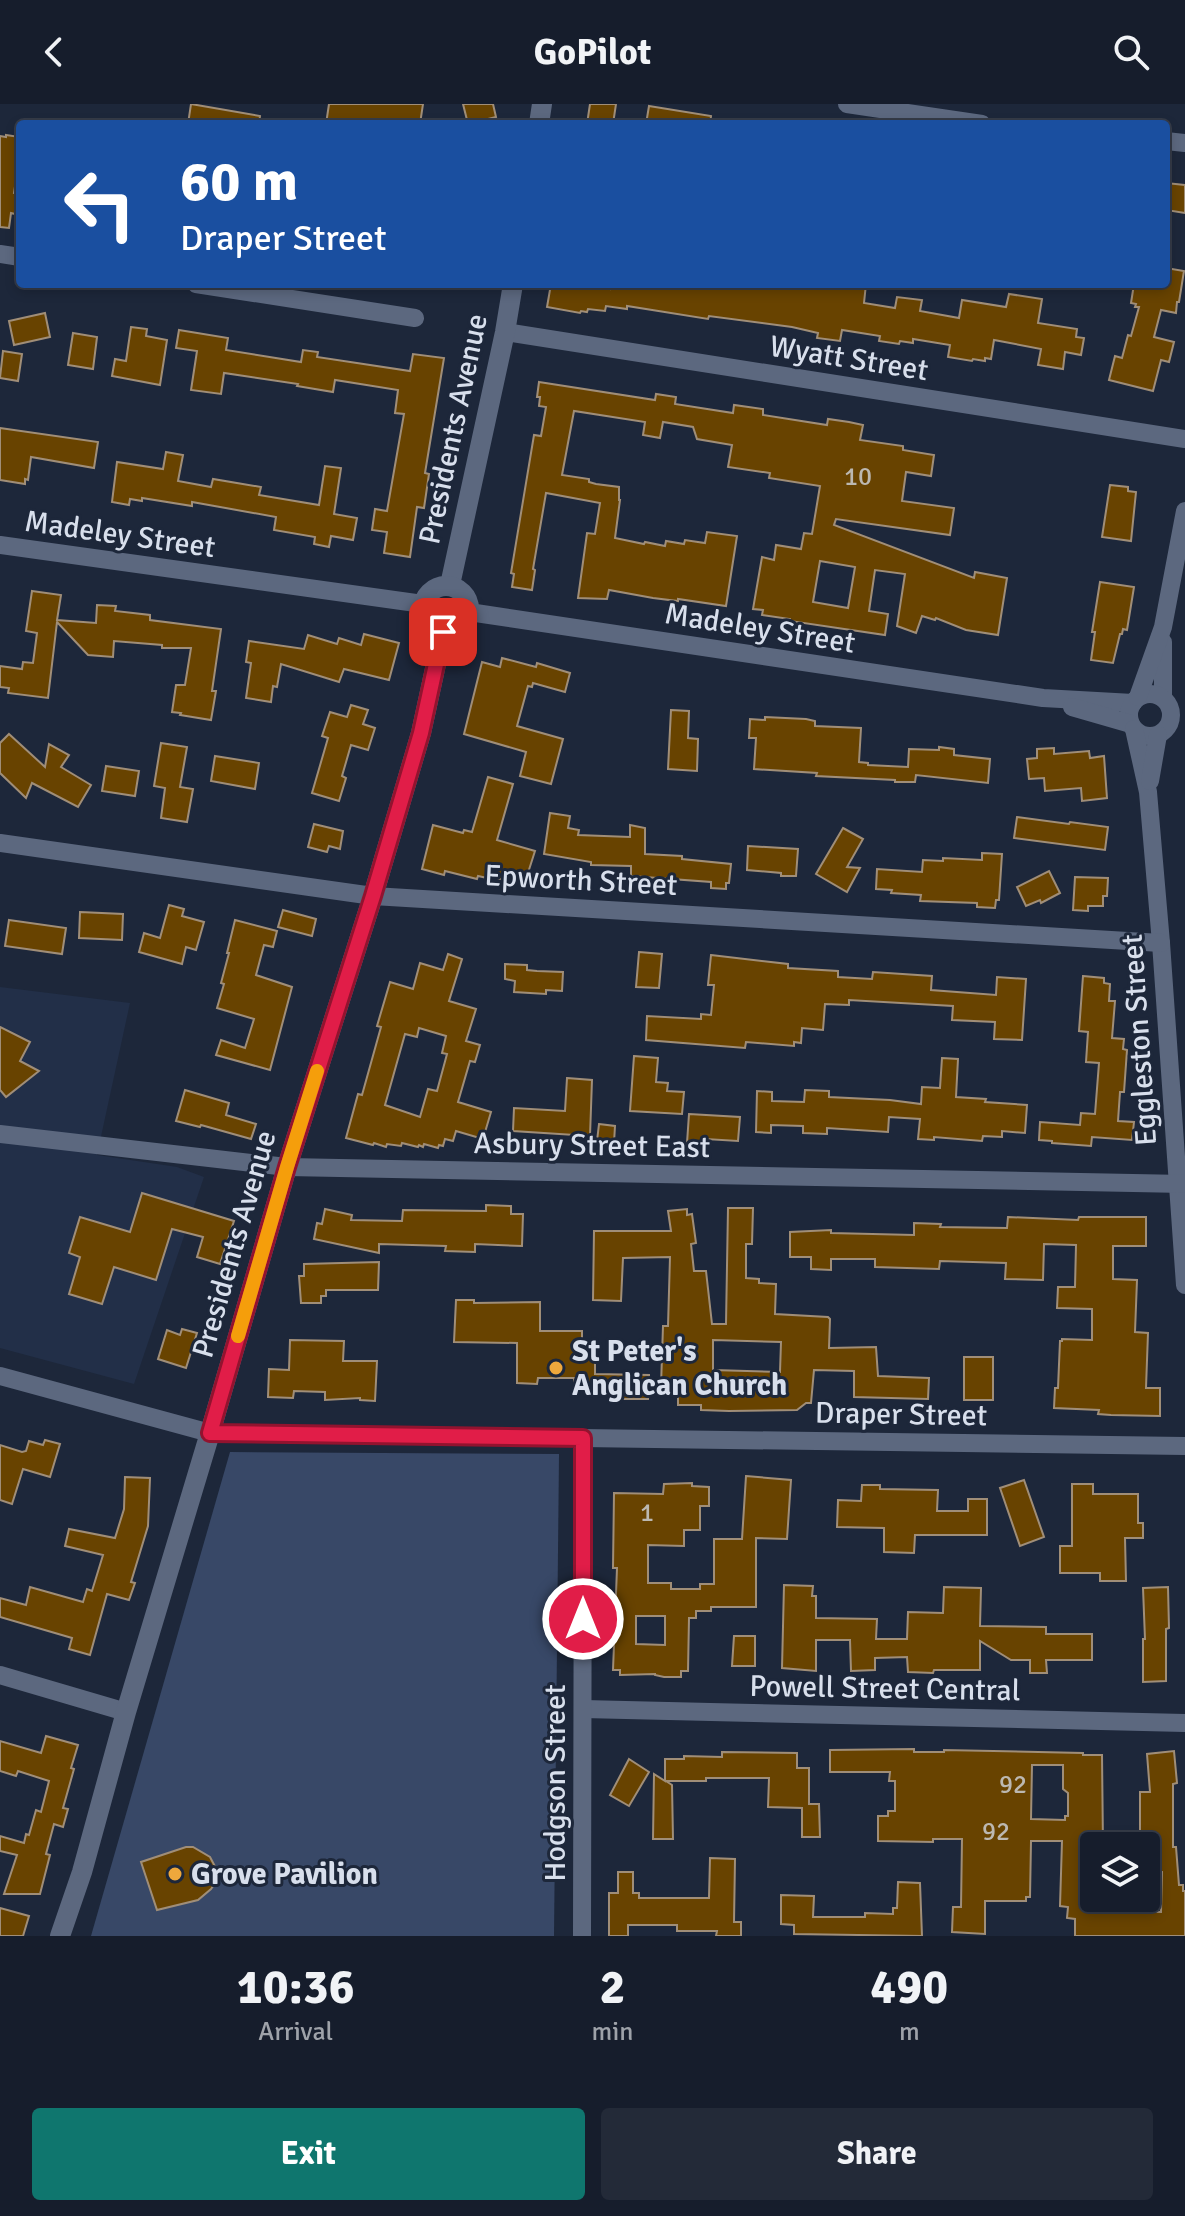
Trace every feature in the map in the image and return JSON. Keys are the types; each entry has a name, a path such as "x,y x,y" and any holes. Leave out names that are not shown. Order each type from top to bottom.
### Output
{"street":[{"path":"847,104 955,120"},
{"path":"222,288 415,318"},
{"name":"Presidents Avenue","path":"450,585 512,288"},
{"name":"Wyatt Street","path":"505,332 1185,439"},
{"path":"1185,511 1163,627 1129,717 1132,727 1149,737 1185,729"},
{"name":"Madeley Street","path":"0,545 423,604"},
{"path":"450,585 465,595 469,612 460,628 443,632 433,629 427,622 423,604 426,595 433,589 450,585"},
{"name":"Madeley Street","path":"469,612 1043,698 1135,700"},
{"path":"1162,733 1172,719 1173,705 1163,627"},
{"name":"Presidents Avenue","path":"60,1936 82,1872 126,1712 287,1167 421,733 443,632"},
{"path":"1135,700 1151,694 1173,705"},
{"name":"Madeley Street","path":"1043,698 1132,727"},
{"name":"Eggleston Street","path":"1132,727 1148,792 1181,1184 1185,1285"},
{"name":"Eggleston Street","path":"1148,792 1162,733"},
{"name":"Epworth Street","path":"0,843 373,896 1161,943"},
{"name":"Asbury Street East","path":"0,1134 287,1167 1181,1184"},
{"name":"Draper Street","path":"0,1376 210,1433 1185,1446"},
{"name":"Hodgson Street","path":"582,1936 583,1438"},
{"path":"0,1675 126,1712"},
{"name":"Powell Street Central","path":"583,1709 1185,1723"},
{"name":"Presidents Avenue","path":"69,1936 82,1872"}],"shaded area":[{"path":"0,987 130,1003 97,1155 177,1167 204,1177 134,1384 0,1348"},
{"path":"230,1452 559,1454 554,1936 91,1936"}],"building":[{"path":"191,104 260,116 260,120 189,120"},
{"path":"329,104 423,104 421,120 327,120"},
{"path":"463,104 493,104 496,117 467,120"},
{"path":"590,104 616,104 614,120 588,120"},
{"path":"649,106 711,116 710,120 647,120"},
{"path":"0,136 16,136 16,207 15,214 11,213 9,228 0,227"},
{"path":"1170,183 1185,185 1185,213 1170,211"},
{"path":"1170,269 1184,271 1176,313 1161,310 1154,337 1174,342 1169,362 1161,360 1153,391 1109,380 1115,356 1122,358 1128,335 1131,336 1139,307 1131,303 1133,288 1170,288"},
{"path":"550,288 866,288 864,303 895,308 897,297 922,300 920,311 959,318 962,300 1006,307 1009,294 1042,299 1038,323 1077,329 1076,337 1084,338 1081,355 1065,352 1063,369 1038,365 1041,349 994,340 991,359 972,361 948,357 950,345 913,339 913,343 900,341 899,344 879,341 880,336 842,330 840,341 817,338 818,333 792,327 709,316 708,319 627,306 627,309 606,306 605,311 588,309 580,313 547,307"},
{"path":"45,313 50,337 14,345 9,321"},
{"path":"131,327 147,329 146,336 167,340 160,385 112,376 115,359 126,361"},
{"path":"179,330 228,338 226,350 301,362 303,350 318,352 317,357 410,371 413,354 444,358 425,473 429,474 424,508 417,507 410,557 384,553 387,532 372,530 375,509 387,511 404,414 395,413 398,390 335,380 333,392 224,373 221,394 191,390 197,351 176,348"},
{"path":"73,333 97,337 93,369 68,365"},
{"path":"3,351 22,354 18,381 0,378"},
{"path":"539,382 655,400 656,394 676,397 675,404 733,413 734,405 763,409 763,415 827,425 828,419 863,425 860,440 903,446 903,450 934,455 931,476 906,472 902,501 954,508 950,535 836,519 834,525 974,578 975,572 1007,578 998,635 966,630 922,616 916,633 897,626 905,574 875,570 869,611 888,614 885,635 762,615 763,610 753,609 762,557 774,560 776,545 801,549 804,533 812,534 820,486 769,478 770,473 728,467 732,445 697,439 693,427 663,422 660,438 643,435 645,422 574,411 562,475 619,487 615,538 665,546 666,541 705,543 707,532 737,536 726,606 609,590 607,599 578,598 587,533 595,534 600,503 546,493 532,590 512,587 514,574 511,573 534,435 541,436 546,407 539,406 540,397 537,397","holes":["820,561 855,567 848,608 813,602"]},
{"path":"0,428 98,442 94,468 31,457 25,484 0,480"},
{"path":"166,452 183,455 178,481 211,487 213,479 261,487 259,495 319,505 325,466 341,468 334,514 357,518 353,540 331,536 329,547 314,544 315,537 274,530 276,517 192,502 192,506 142,498 142,501 130,499 129,505 112,502 117,462 163,469"},
{"path":"1110,485 1128,487 1128,491 1136,492 1131,541 1102,537"},
{"path":"1100,582 1134,587 1127,630 1123,629 1120,634 1113,663 1091,660"},
{"path":"32,591 61,595 57,620 96,623 97,605 116,606 115,611 150,615 150,620 221,629 211,720 172,712 176,685 185,685 191,648 162,648 162,645 114,641 113,657 88,655 57,622 48,698 8,693 9,688 0,687 0,666 22,669 23,662 33,663 37,633 26,631"},
{"path":"364,634 399,643 389,680 344,669 339,682 281,664 271,702 246,698 251,663 246,662 249,641 304,649 308,635 337,644 339,638 361,645"},
{"path":"502,658 536,667 537,663 570,673 565,692 533,683 532,687 528,686 517,726 563,739 551,784 520,776 526,752 464,734 482,662 500,667"},
{"path":"351,705 368,710 363,724 375,728 368,750 351,745 339,801 312,793 328,738 322,736 330,712 347,717"},
{"path":"671,710 689,711 688,738 698,739 697,771 668,769"},
{"path":"765,717 806,719 815,721 815,726 861,728 859,762 868,765 908,767 909,749 939,750 939,747 954,749 954,755 990,759 988,783 916,775 915,782 895,782 754,769 756,738 749,738 750,719 765,720"},
{"path":"9,734 45,767 49,744 69,755 61,767 91,785 78,807 32,783 26,798 0,773 0,743"},
{"path":"161,743 187,747 180,787 193,789 187,822 161,818 165,788 154,786"},
{"path":"1054,748 1054,754 1089,751 1090,758 1104,756 1107,798 1082,801 1081,788 1045,791 1044,778 1029,779 1027,759 1037,758 1037,749"},
{"path":"215,756 259,763 255,789 211,781"},
{"path":"106,766 139,771 135,796 102,791"},
{"path":"488,777 513,784 497,840 535,851 527,876 522,874 520,881 511,878 510,882 487,875 487,878 478,876 477,879 422,869 433,825 463,833 464,830 472,832"},
{"path":"550,813 570,816 568,828 579,830 578,835 630,837 630,825 645,828 645,854 731,864 729,883 726,883 726,889 711,888 711,882 631,876 631,866 591,865 591,862 544,854"},
{"path":"1017,817 1108,827 1105,850 1014,838"},
{"path":"314,824 343,831 340,849 329,846 327,852 308,847"},
{"path":"843,828 863,839 847,867 860,868 847,892 816,874"},
{"path":"748,846 798,849 796,876 747,870"},
{"path":"982,853 1002,854 999,900 996,900 995,908 977,907 977,903 920,901 921,895 876,889 877,869 922,872 923,860 982,860"},
{"path":"1049,871 1060,893 1041,903 1040,900 1026,906 1017,887"},
{"path":"1075,877 1108,878 1103,906 1088,906 1088,911 1073,910"},
{"path":"169,905 184,909 182,916 204,922 196,950 186,947 182,964 139,952 144,933 160,938"},
{"path":"283,910 316,919 312,936 278,927"},
{"path":"80,912 123,914 122,940 79,938"},
{"path":"9,920 66,928 62,954 5,946"},
{"path":"235,920 277,931 273,947 264,945 256,975 292,987 270,1070 216,1055 221,1040 245,1048 254,1019 217,1008"},
{"path":"639,952 662,954 659,988 636,987"},
{"path":"448,954 462,959 449,1001 476,1009 466,1041 480,1045 475,1062 470,1061 458,1102 491,1112 483,1139 456,1131 453,1141 445,1139 443,1146 439,1145 438,1148 402,1143 401,1146 387,1144 386,1147 346,1138 358,1094 362,1095 390,982 413,989 420,963 443,970","holes":["419,1028 446,1036 442,1053 447,1054 437,1091 428,1089 420,1117 385,1105 405,1034 417,1037"]},
{"path":"711,955 788,964 788,968 838,971 838,977 872,979 873,972 932,976 931,990 996,995 997,977 1026,979 1022,1040 994,1039 995,1022 952,1020 953,1006 849,1000 849,1005 825,1004 823,1030 802,1028 801,1043 794,1042 794,1046 746,1042 745,1048 646,1040 647,1016 701,1019 701,1014 711,1015 714,985 708,985"},
{"path":"505,964 527,965 527,970 563,972 562,991 546,990 546,994 514,992 515,981 505,979"},
{"path":"1083,976 1104,978 1104,983 1110,984 1109,1001 1115,1001 1112,1038 1124,1039 1123,1049 1127,1050 1118,1121 1134,1122 1132,1140 1092,1137 1091,1146 1039,1140 1040,1122 1080,1125 1081,1113 1095,1114 1099,1063 1086,1062 1088,1032 1079,1031"},
{"path":"0,1027 30,1042 20,1061 39,1071 6,1097 0,1090"},
{"path":"634,1056 658,1058 656,1082 668,1083 667,1091 684,1092 682,1114 630,1111"},
{"path":"942,1058 958,1059 956,1097 1027,1105 1025,1133 1002,1131 1002,1137 983,1136 982,1141 934,1137 934,1140 918,1139 920,1119 889,1117 888,1132 827,1128 827,1134 803,1133 803,1126 771,1125 771,1133 756,1132 757,1091 772,1092 772,1101 804,1102 805,1090 829,1091 829,1097 921,1104 922,1087 940,1088"},
{"path":"567,1078 592,1080 590,1136 513,1131 514,1108 565,1111"},
{"path":"185,1090 229,1103 226,1115 256,1124 251,1139 176,1121"},
{"path":"689,1114 740,1117 738,1141 706,1139 706,1144 687,1143"},
{"path":"599,1124 615,1126 614,1143 597,1141"},
{"path":"142,1193 234,1221 220,1264 197,1257 203,1237 172,1229 156,1280 114,1267 102,1304 69,1294 80,1257 69,1253 80,1217 130,1232"},
{"path":"486,1205 511,1206 511,1214 523,1214 522,1246 475,1244 475,1252 445,1251 446,1246 379,1244 379,1253 314,1239 317,1223 322,1224 325,1209 352,1215 351,1220 402,1221 403,1210 486,1211"},
{"path":"728,1208 753,1208 752,1244 746,1244 746,1278 776,1284 775,1314 828,1317 829,1348 876,1347 878,1376 929,1378 928,1399 854,1397 854,1371 814,1370 811,1403 797,1410 701,1410 701,1405 678,1405 678,1386 661,1386 663,1326 668,1326 670,1257 623,1258 621,1301 593,1300 594,1231 671,1231 668,1211 687,1209 687,1215 692,1214 696,1243 691,1244 694,1271 706,1271 712,1324 726,1324","holes":["713,1340 781,1342 780,1372 713,1370"]},
{"path":"1008,1217 1078,1220 1079,1217 1146,1217 1146,1246 1113,1246 1113,1279 1137,1280 1135,1332 1148,1333 1146,1388 1160,1388 1160,1416 1111,1415 1098,1414 1099,1410 1054,1408 1060,1341 1092,1340 1092,1309 1057,1308 1058,1287 1075,1287 1076,1245 1044,1244 1043,1280 1005,1279 1006,1263 940,1261 939,1269 875,1267 875,1259 831,1259 831,1270 811,1269 811,1257 790,1257 790,1232 831,1230 831,1233 914,1235 914,1223 941,1224 940,1227 1007,1228"},
{"path":"379,1262 378,1290 326,1290 326,1296 321,1296 321,1303 301,1303 299,1276 304,1276 304,1264"},
{"path":"456,1300 474,1300 474,1303 540,1302 540,1331 582,1331 582,1356 595,1356 595,1374 649,1375 648,1399 622,1399 622,1396 613,1395 613,1391 575,1389 574,1378 538,1378 537,1384 517,1383 517,1343 454,1342"},
{"path":"182,1329 197,1333 186,1368 158,1359 167,1330 180,1335"},
{"path":"290,1340 344,1341 343,1361 377,1361 375,1401 360,1398 325,1400 325,1392 294,1391 293,1398 268,1397 269,1369 289,1370"},
{"path":"964,1357 993,1357 993,1400 964,1400"},
{"path":"45,1440 60,1444 50,1477 23,1469 12,1504 0,1500 0,1445 22,1452 26,1451 29,1441 43,1445"},
{"path":"746,1476 791,1480 787,1539 756,1538 756,1607 711,1607 711,1611 696,1611 696,1618 689,1618 688,1671 681,1671 681,1677 620,1675 620,1670 613,1670 617,1568 613,1568 614,1493 663,1494 664,1484 692,1483 692,1486 709,1487 709,1506 700,1506 700,1530 684,1530 684,1546 648,1545 648,1583 671,1583 671,1589 700,1589 700,1584 714,1584 714,1539 742,1539","holes":["636,1616 665,1616 665,1645 636,1644"]},
{"path":"125,1477 150,1478 148,1526 131,1582 135,1583 129,1600 107,1594 90,1655 69,1649 72,1638 0,1617 0,1598 26,1605 30,1587 83,1602 87,1589 92,1591 103,1555 65,1546 69,1529 115,1538 124,1509"},
{"path":"1024,1480 1044,1537 1020,1546 1000,1488"},
{"path":"1072,1484 1093,1484 1093,1494 1138,1494 1138,1523 1143,1523 1143,1538 1125,1538 1126,1581 1100,1581 1100,1573 1060,1573 1060,1546 1072,1546"},
{"path":"862,1485 880,1485 880,1489 938,1490 937,1511 968,1511 968,1499 987,1499 987,1535 915,1535 914,1553 884,1552 884,1528 837,1527 838,1500 861,1501"},
{"path":"784,1585 813,1586 816,1618 877,1619 876,1639 907,1639 908,1612 943,1613 944,1587 981,1588 980,1626 1046,1627 1046,1634 1092,1634 1092,1660 1046,1660 1047,1673 1030,1673 1030,1660 1011,1660 980,1641 980,1670 908,1672 907,1657 875,1658 875,1670 851,1671 850,1640 816,1640 816,1671 782,1668"},
{"path":"1168,1587 1166,1681 1143,1682 1143,1588"},
{"path":"734,1636 755,1636 755,1666 732,1666"},
{"path":"46,1736 78,1745 63,1808 68,1809 63,1827 54,1824 40,1894 4,1894 17,1855 0,1851 0,1836 24,1843 36,1810 41,1812 49,1781 18,1771 16,1776 0,1771 0,1741 41,1753"},
{"path":"914,1749 914,1752 944,1750 1102,1755 1103,1832 1080,1832 1080,1912 1161,1912 1160,1832 1140,1832 1140,1792 1150,1792 1147,1754 1174,1751 1177,1783 1173,1784 1173,1847 1176,1847 1179,1885 1183,1885 1185,1891 1185,1936 1075,1936 1075,1919 1067,1918 1068,1907 1060,1906 1062,1841 1031,1841 1030,1897 1026,1897 1026,1901 985,1901 985,1934 952,1932 953,1907 961,1907 962,1839 878,1841 878,1816 888,1816 888,1811 895,1811 895,1781 889,1781 890,1772 830,1772 830,1750","holes":["1032,1765 1063,1765 1063,1789 1068,1793 1068,1816 1065,1820 1031,1819"]},
{"path":"722,1752 797,1753 797,1768 809,1768 809,1804 819,1804 820,1837 802,1837 802,1808 768,1807 769,1778 706,1778 706,1781 666,1781 672,1785 673,1839 653,1839 654,1774 665,1781 665,1759 722,1757"},
{"path":"629,1759 649,1772 629,1806 610,1795"},
{"path":"193,1847 210,1857 220,1876 198,1900 157,1910 141,1862"},
{"path":"710,1858 735,1859 734,1922 741,1922 741,1936 716,1936 717,1931 677,1931 677,1925 628,1925 628,1936 609,1936 609,1893 618,1893 618,1872 633,1872 633,1893 639,1893 639,1898 709,1898"},
{"path":"898,1882 920,1883 922,1936 794,1934 794,1925 781,1924 781,1895 814,1896 813,1917 893,1914 893,1908 897,1908"},
{"path":"0,1908 29,1916 23,1936 0,1936"}],"slow traffic":[{"path":"238,1336 317,1071"}],"place":[{"name":"St Peter's Anglican Church","path":"556,1368"},
{"name":"Grove Pavilion","path":"175,1874"}],"route":[{"path":"443,632 421,733 287,1167 210,1433 583,1438 583,1619"}]}
